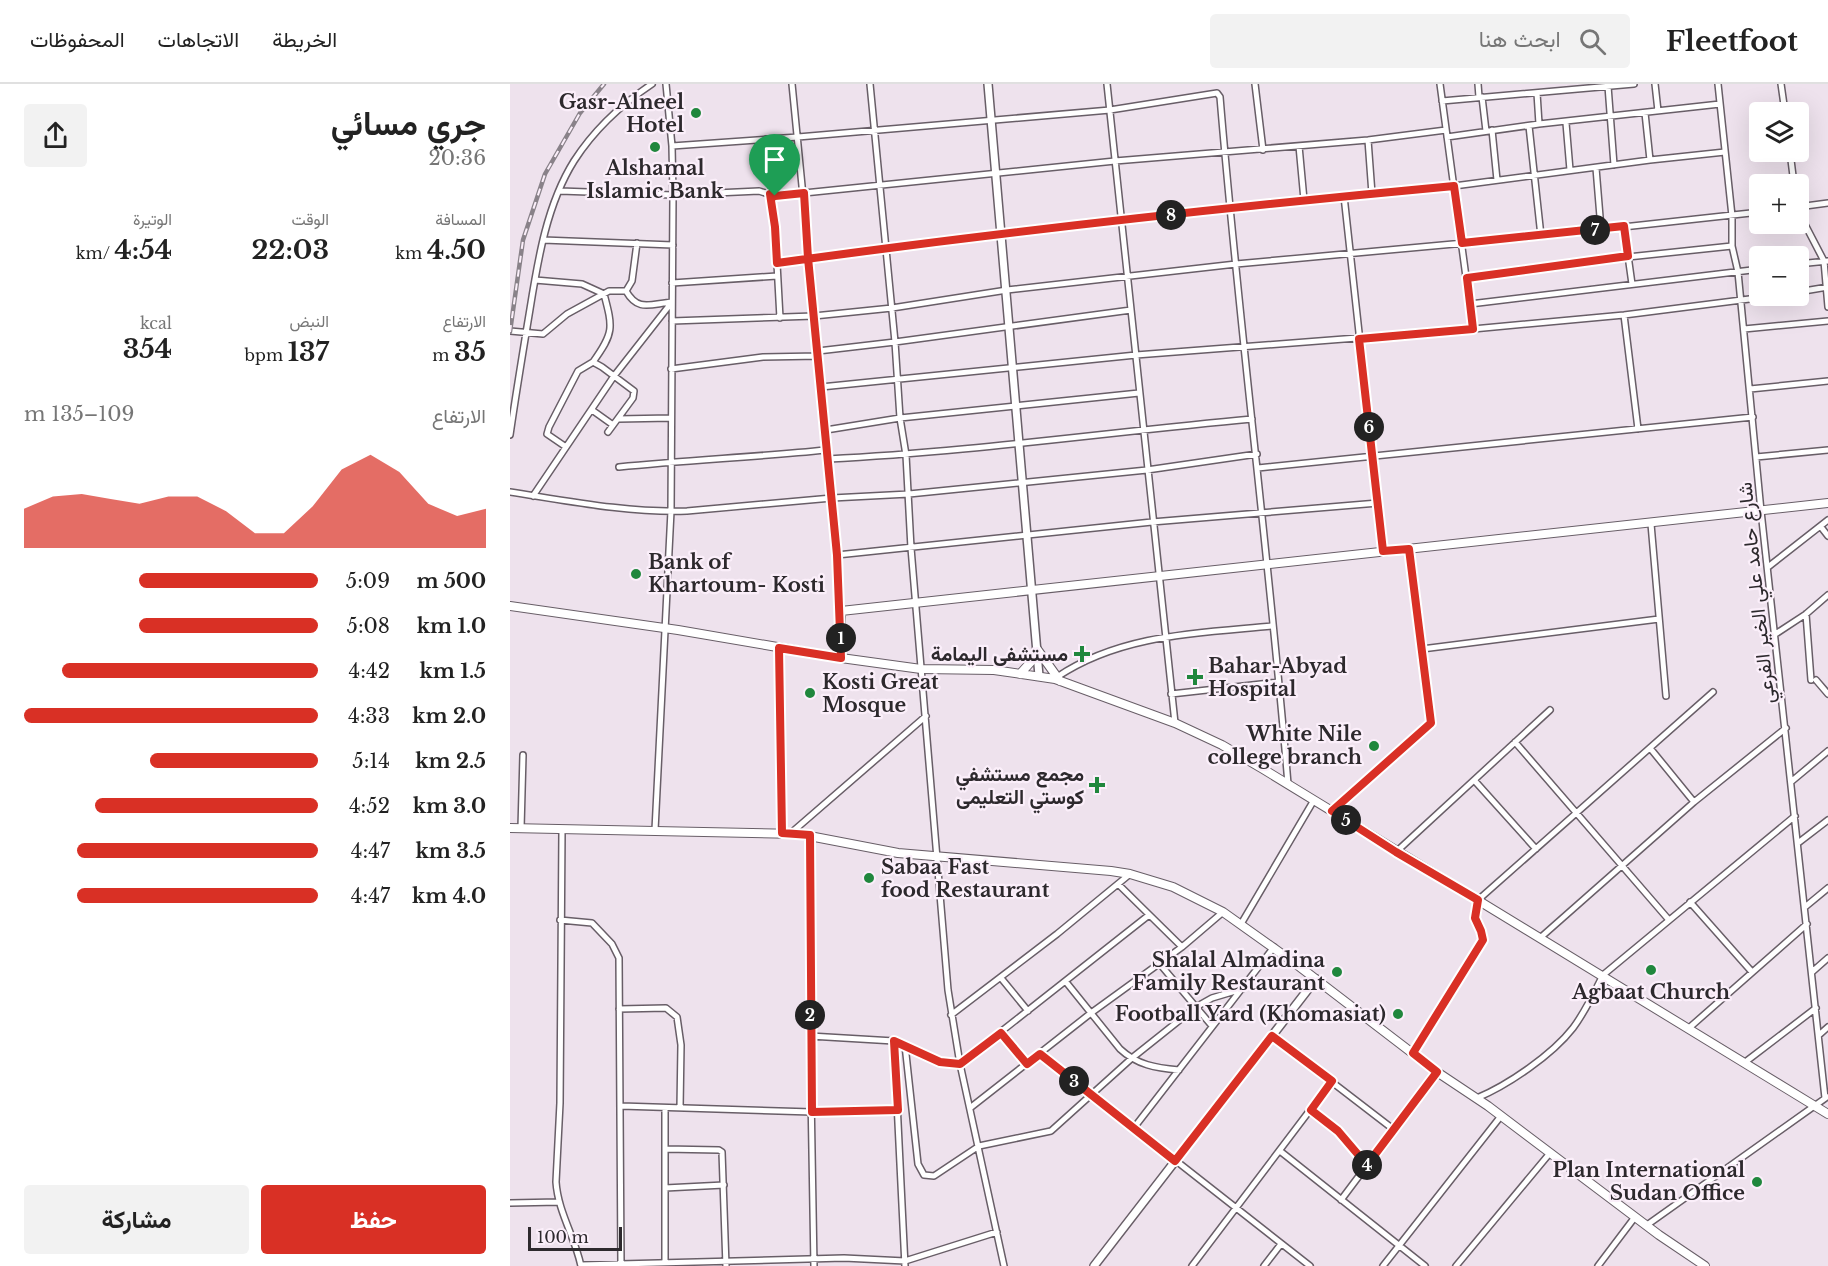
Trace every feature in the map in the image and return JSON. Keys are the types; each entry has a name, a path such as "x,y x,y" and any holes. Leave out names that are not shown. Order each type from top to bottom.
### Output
{"main road":[{"path":"841,658 841,611 1828,503"},
{"path":"510,606 921,669 994,670 1059,679 1175,723 1222,745 1288,784 1828,1114"},
{"path":"1020,674 1038,651 1059,679"},
{"path":"510,828 791,833 810,835 875,850 938,857 1085,867 1130,874 1173,887 1223,912 1274,947 1437,1072 1501,1116 1635,1217 1705,1266"}],"street":[{"path":"510,435 543,240 560,191 574,161 593,136 624,105 652,84"},
{"path":"656,830 671,511 673,195 672,146 666,84"},
{"path":"792,84 804,193 841,611"},
{"path":"870,84 892,308 900,418 906,455 911,548 951,1015 1004,1266"},
{"path":"988,84 1039,676"},
{"path":"1107,84 1164,637 1175,723"},
{"path":"1255,84 1263,150"},
{"path":"1440,84 1473,329"},
{"path":"1478,84 1497,180"},
{"path":"1442,101 1537,93 1557,87 1634,84"},
{"path":"1655,84 1658,111"},
{"path":"1718,85 1726,84"},
{"path":"1781,84 1784,102"},
{"name":"شارع حامد علي الخير الفرعي","path":"1718,85 1732,216 1732,246 1738,272 1774,635 1827,1097"},
{"path":"1608,86 1614,165"},
{"path":"672,146 1110,110 1217,93 1220,97 1244,348 1257,454 1288,784"},
{"path":"1537,93 1539,124"},
{"path":"560,191 673,195 755,191 775,196 1115,161 1489,131 1720,104"},
{"path":"1645,113 1650,159"},
{"path":"1566,123 1570,170"},
{"path":"1529,126 1541,236"},
{"path":"766,139 775,227 780,318"},
{"path":"1368,140 1372,194"},
{"path":"1299,146 1304,200"},
{"path":"777,263 886,247 1304,200 1454,186 1650,159 1725,152"},
{"path":"1596,168 1600,230"},
{"path":"1344,196 1383,551"},
{"path":"1809,207 1828,203"},
{"path":"672,321 814,316 892,308 1007,290 1236,264 1349,255 1749,214"},
{"path":"1624,226 1632,284"},
{"path":"1809,229 1826,261 1828,307"},
{"path":"543,240 673,245"},
{"path":"626,291 632,280 637,243"},
{"path":"1467,278 1628,256 1732,246"},
{"path":"1809,263 1826,261"},
{"path":"1470,304 1749,270"},
{"path":"672,283 777,276"},
{"path":"535,280 582,284 604,294"},
{"path":"1809,290 1827,287"},
{"path":"510,332 543,334 567,314 609,291 626,291"},
{"path":"626,291 632,301 638,305 672,302"},
{"path":"566,447 548,434 549,427 578,371 593,362 607,342 611,321 604,294"},
{"path":"821,387 1136,355 1359,339 1624,315 1749,299"},
{"path":"533,496 614,376 672,302"},
{"path":"671,369 763,357 818,353 1131,310"},
{"path":"1624,315 1638,429"},
{"path":"1744,329 1828,321"},
{"path":"593,362 634,391 633,398 608,432"},
{"path":"1750,389 1828,381"},
{"path":"826,430 900,418 1139,393"},
{"path":"592,410 613,425"},
{"path":"1258,468 1753,417"},
{"path":"618,419 671,418"},
{"path":"828,459 906,455 1252,419"},
{"path":"619,467 754,458 826,450"},
{"path":"1756,457 1828,450"},
{"path":"510,492 671,511 909,494 1147,470 1257,454"},
{"path":"837,555 1027,534 1378,503"},
{"path":"1768,567 1828,520"},
{"path":"1652,524 1666,696"},
{"path":"1821,527 1828,536"},
{"path":"1332,811 1431,723 1409,549"},
{"path":"1774,635 1806,614 1828,595"},
{"path":"1806,614 1814,680 1827,690"},
{"path":"1422,649 1659,619"},
{"path":"1059,679 1082,662 1139,641 1273,626"},
{"path":"779,648 782,833"},
{"path":"1171,694 1278,682"},
{"path":"1413,1053 1482,943 1483,935 1475,918 1478,900 1713,692"},
{"path":"1396,852 1550,710"},
{"path":"791,833 926,716"},
{"path":"1540,938 1694,802 1786,728"},
{"path":"1515,742 1669,920"},
{"path":"1650,748 1694,802"},
{"path":"1792,781 1828,751"},
{"path":"521,828 523,755"},
{"path":"1474,780 1536,849"},
{"path":"1241,924 1314,800"},
{"path":"1476,1098 1500,1088 1561,1041 1584,1012 1603,975 1795,816"},
{"path":"1798,843 1828,820"},
{"path":"562,830 560,1103 556,1182 559,1202 581,1266 853,1258 905,1264 997,1232"},
{"path":"810,835 810,1036 814,1266"},
{"path":"951,1015 1001,978 1130,874"},
{"path":"1118,884 1182,947"},
{"path":"1805,907 1828,888"},
{"path":"1690,903 1752,972"},
{"path":"970,1108 1091,1013 1182,947 1223,912"},
{"path":"810,1036 894,1041 940,1062 960,1064 1149,915"},
{"path":"560,920 592,923 612,944 619,958 621,1264"},
{"path":"1689,1028 1807,924"},
{"path":"1133,1129 1274,947"},
{"path":"1812,972 1828,958"},
{"path":"1159,963 1212,1026"},
{"path":"1001,978 1028,1011"},
{"path":"1094,1266 1316,979"},
{"path":"1066,982 1120,1049 1149,1066 1179,1070"},
{"path":"905,1045 918,1164 924,1175 934,1176 979,1146 1051,1131 1132,1058 1196,1007 1212,998 1242,989"},
{"path":"619,1009 666,1008 677,1017 681,1045 680,1108"},
{"path":"1744,1063 1816,1008"},
{"path":"1819,1035 1828,1027"},
{"path":"1001,1033 1027,1064"},
{"path":"1272,1036 1394,1129"},
{"path":"894,1041 905,1264"},
{"path":"1040,1054 1310,1266"},
{"path":"1341,1200 1437,1072"},
{"path":"1193,1266 1332,1081"},
{"path":"1647,1225 1827,1097"},
{"path":"621,1106 812,1112 898,1110"},
{"path":"665,1109 665,1263"},
{"path":"1311,1110 1338,1131 1367,1165"},
{"path":"1383,1266 1501,1116"},
{"path":"665,1149 721,1150 723,1154 726,1263"},
{"path":"1280,1151 1425,1266"},
{"path":"1456,1266 1550,1153"},
{"path":"665,1188 724,1185"},
{"path":"510,1203 559,1202"},
{"path":"1598,1266 1635,1217"},
{"path":"1264,1266 1281,1244"},
{"path":"853,1258 853,1266"}],"railway":[{"path":"510,332 523,240 545,174 580,113 604,84"}],"place":[{"name":"Gasr-Alneel Hotel","path":"696,113"},
{"name":"Alshamal Islamic Bank","path":"655,147"},
{"name":"Bank of Khartoum- Kosti","path":"636,574"},
{"name":"مستشفى اليمامة","path":"1082,654"},
{"name":"Bahar-Abyad Hospital","path":"1195,677"},
{"name":"Kosti Great Mosque","path":"810,693"},
{"name":"White Nile college branch","path":"1374,746"},
{"name":"مجمع مستشفي كوستي التعليمى","path":"1097,785"},
{"name":"Sabaa Fast food Restaurant","path":"869,878"},
{"name":"Agbaat Church","path":"1651,970"},
{"name":"Shalal Almadina Family Restaurant","path":"1337,972"},
{"name":"Football Yard (Khomasiat)","path":"1398,1014"},
{"name":"Plan International Sudan Office","path":"1757,1182"}],"route":[{"path":"775,196 770,194 777,263 808,258 886,247 1122,220 1454,186 1462,243 1624,226 1628,256 1467,278 1473,329 1359,339 1383,551 1409,549 1431,723 1332,811 1478,900 1475,918 1483,935 1482,943 1413,1053 1437,1072 1367,1165 1338,1131 1311,1110 1332,1081 1272,1036 1175,1161 1040,1054 1027,1064 1001,1033 960,1064 940,1062 894,1041 898,1110 812,1112 810,835 782,833 779,648 841,658 841,611 826,430 808,258 804,193 775,196"}]}
